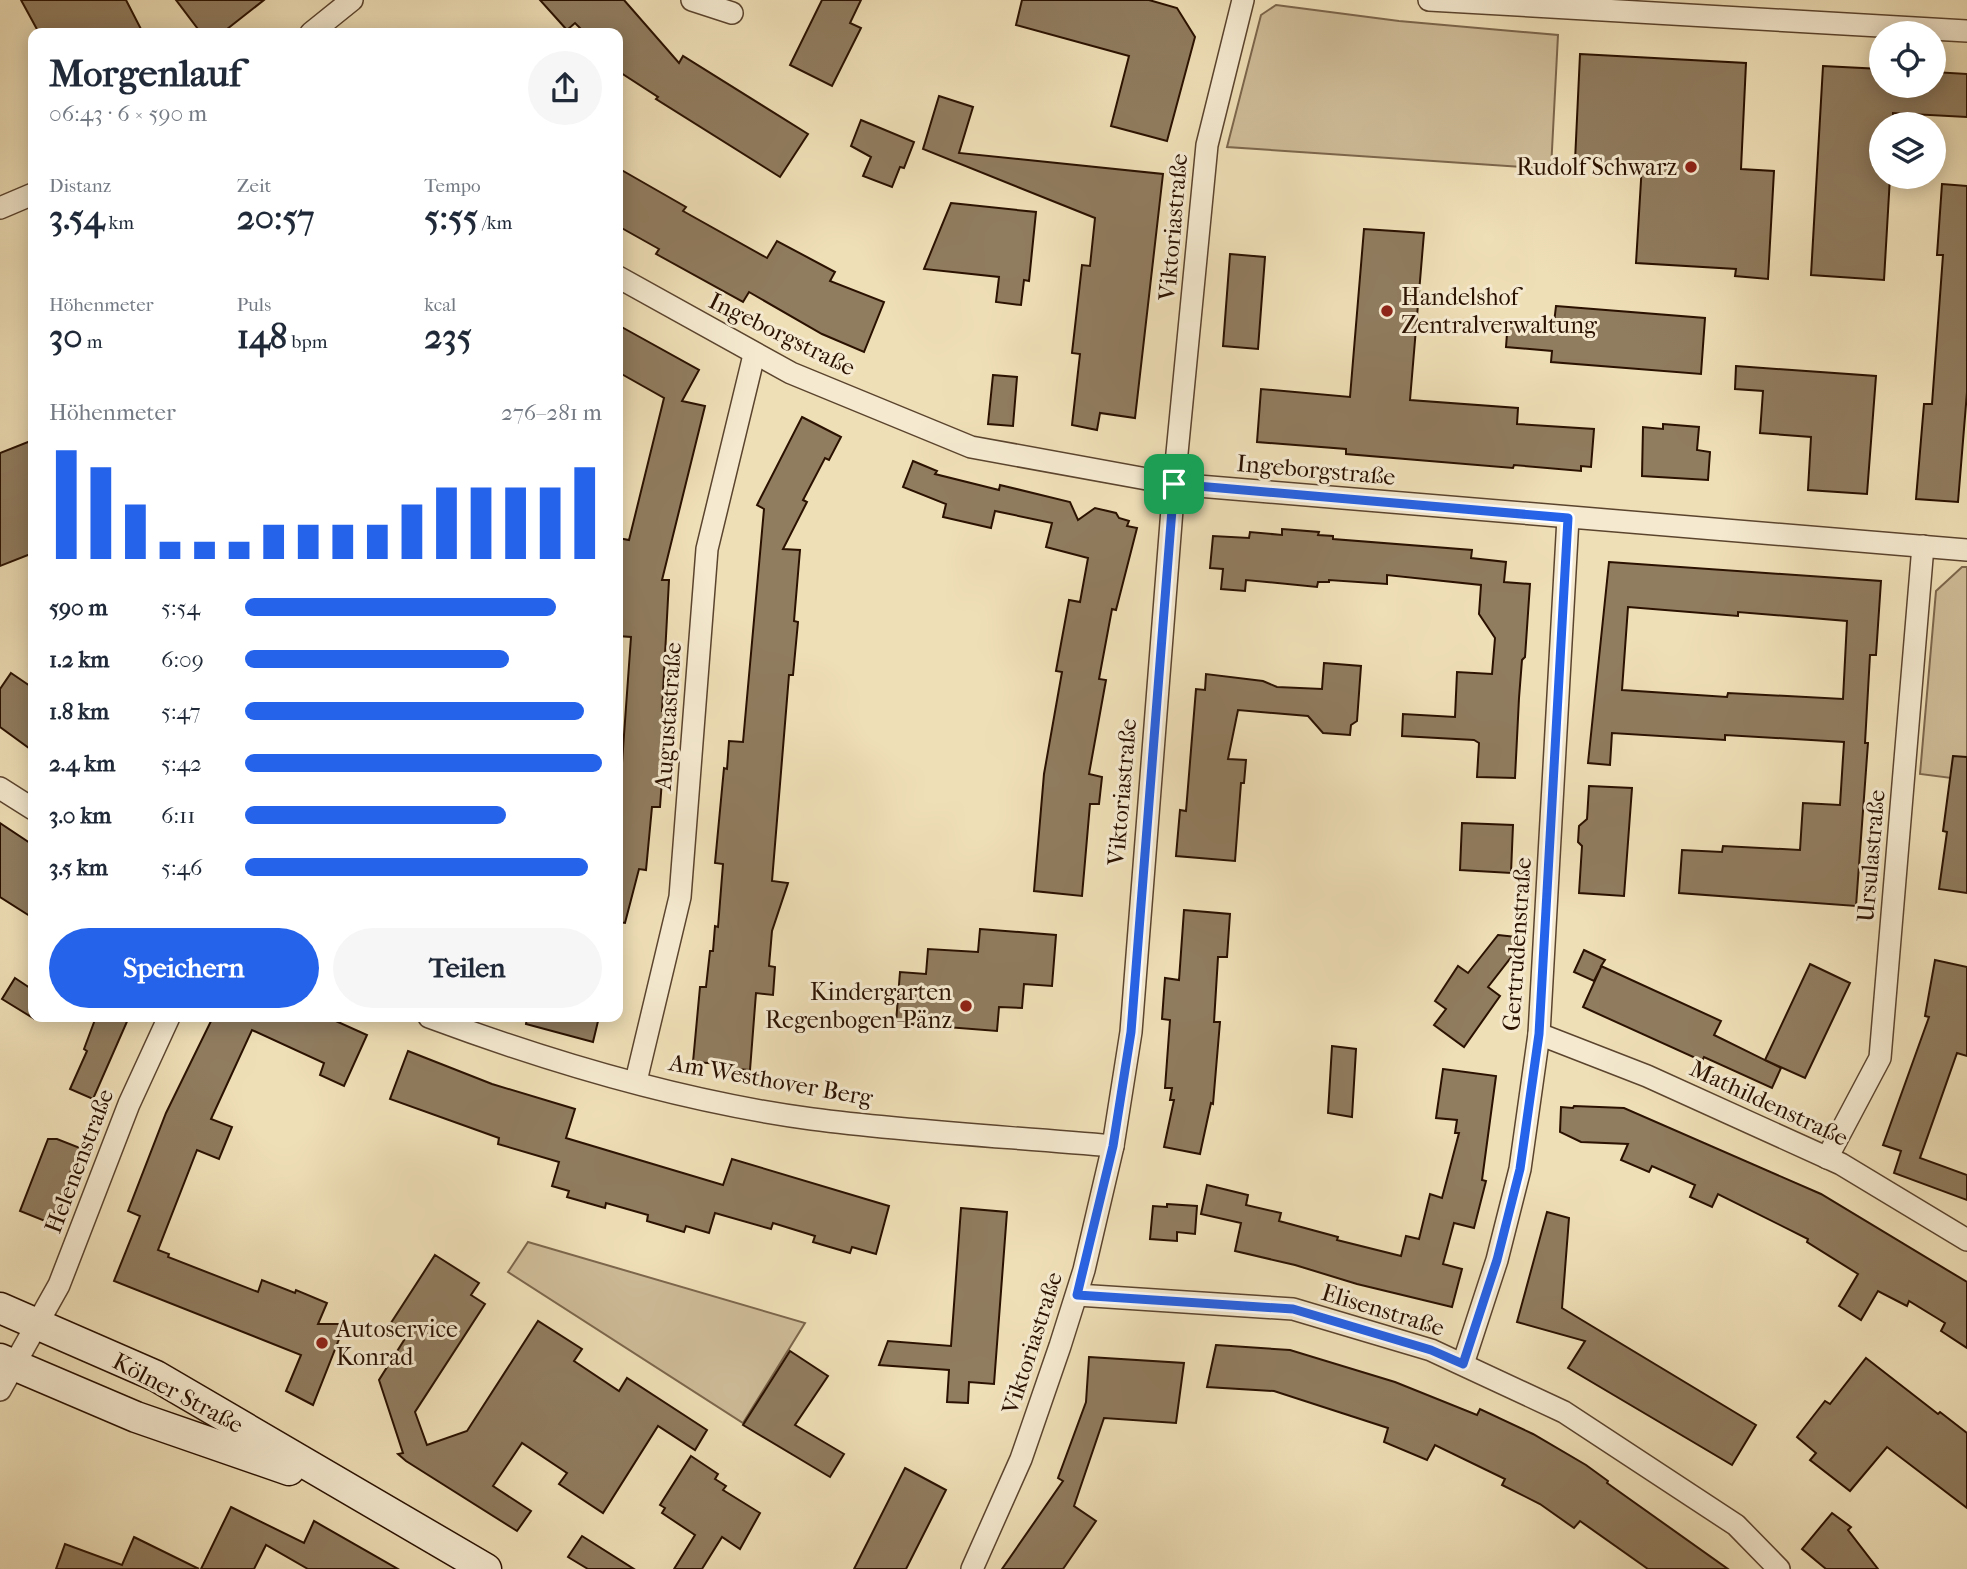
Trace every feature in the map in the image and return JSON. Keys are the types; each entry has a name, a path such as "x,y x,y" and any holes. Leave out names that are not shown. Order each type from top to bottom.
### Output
{"main road":[{"name":"Kölner Straße","path":"0,1308 156,1376 486,1569"},
{"name":"Kölner Straße","path":"5,1371 349,1490"}],"street":[{"path":"325,28 352,0"},
{"path":"692,0 732,13"},
{"name":"Viktoriastraße","path":"972,1569 1021,1459 1077,1295 1113,1146 1131,1032 1174,484 1206,145 1242,0"},
{"path":"1429,0 1967,31"},
{"path":"0,208 28,196"},
{"name":"Ingeborgstraße","path":"623,280 754,355 791,373 971,447 1174,484 1967,550"},
{"name":"Augustastraße","path":"636,1081 680,897 707,549 754,355"},
{"name":"Gertrudenstraße","path":"1463,1364 1497,1260 1520,1169 1539,1034 1568,518"},
{"name":"Ursulastraße","path":"1828,1158 1880,1059 1923,546"},
{"path":"0,788 28,806"},
{"name":"Helenenstraße","path":"5,1371 38,1324 59,1285 129,1104 167,1022"},
{"name":"Am Westhover Berg","path":"443,1022 494,1041 701,1099 812,1118 1113,1146"},
{"name":"Mathildenstraße","path":"1539,1034 1647,1076 1828,1158 1967,1240"},
{"name":"Elisenstraße","path":"1077,1295 1293,1309 1431,1350 1564,1412 1736,1525 1779,1569"}],"shaded area":[{"path":"1276,5 1399,21 1558,35 1551,169 1227,147 1261,15"},
{"path":"1962,567 1967,567 1967,780 1920,774 1936,591"},
{"path":"528,1242 805,1323 743,1423 508,1272"}],"building":[{"path":"21,0 126,0 140,28 36,28"},
{"path":"176,0 264,0 228,28 197,28"},
{"path":"540,0 624,0 679,63 683,56 808,134 780,177 656,99 658,97 623,74 623,28 580,28 575,23 565,28"},
{"path":"822,0 861,0 850,23 861,28 832,86 790,65"},
{"path":"1022,0 1149,0 1177,8 1195,37 1167,141 1111,126 1129,56 1016,25"},
{"name":"Rudolf Schwarz","path":"1580,54 1746,63 1741,169 1774,171 1768,279 1735,276 1736,269 1636,263 1642,164 1575,161"},
{"path":"1823,66 1869,68 1869,98 1946,98 1946,73 1967,74 1967,117 1946,116 1946,112 1869,112 1869,189 1889,189 1884,280 1811,275"},
{"path":"939,96 973,107 959,153 1163,174 1135,418 1100,413 1097,430 1072,425 1080,354 1072,353 1082,265 1090,266 1095,218 923,149"},
{"path":"861,120 914,142 904,168 900,167 892,187 863,176 871,157 851,146"},
{"path":"623,171 686,207 683,211 767,258 777,241 835,272 830,281 884,302 864,352 822,334 749,292 743,302 656,254 659,249 623,229"},
{"path":"1946,184 1967,186 1967,392 1958,502 1916,499 1924,404 1932,404 1943,255 1937,255 1942,189 1946,189"},
{"path":"951,203 1036,212 1029,281 1024,280 1021,305 996,302 999,277 924,269"},
{"name":"Handelshof Zentralverwaltung","path":"1364,229 1424,233 1410,400 1518,408 1517,424 1594,429 1591,467 1581,466 1581,471 1514,465 1513,468 1346,454 1346,449 1257,442 1261,389 1350,397"},
{"path":"1230,254 1265,257 1258,349 1223,346"},
{"path":"1556,306 1705,318 1701,374 1551,362 1552,351 1506,347 1508,320 1554,323"},
{"path":"623,328 699,370 682,401 705,406 662,580 669,580 662,711 667,711 660,807 652,807 646,870 639,869 625,923 623,749 631,637 623,636 623,539 629,540 664,398 623,375"},
{"path":"1736,366 1876,376 1867,494 1808,490 1811,437 1760,433 1763,391 1735,389"},
{"path":"993,375 1017,377 1013,426 988,424"},
{"path":"802,417 841,437 829,460 825,458 803,500 807,502 783,549 800,550 794,621 798,622 793,675 789,675 772,881 788,883 772,931 769,966 775,967 773,995 756,993 750,1070 723,1068 723,1064 693,1062 700,987 706,987 715,926 718,927 723,864 715,863 724,768 727,769 729,741 743,742 764,509 757,505"},
{"path":"1663,424 1699,427 1697,450 1710,452 1708,480 1642,476 1643,427 1663,429"},
{"path":"28,442 28,555 0,566 0,453"},
{"path":"913,461 937,471 935,474 999,490 1000,485 1070,502 1078,520 1095,508 1116,513 1119,518 1129,521 1127,526 1137,528 1116,610 1112,609 1099,679 1106,680 1089,774 1102,777 1099,804 1090,804 1082,896 1034,891 1044,774 1062,672 1056,671 1069,600 1080,602 1088,558 1046,547 1052,523 995,511 991,528 943,517 946,504 903,487"},
{"path":"1282,529 1319,532 1318,535 1333,536 1333,539 1472,550 1471,558 1506,562 1504,582 1530,584 1519,698 1515,778 1477,777 1479,743 1474,740 1402,736 1403,714 1455,717 1457,672 1492,674 1495,638 1479,614 1481,585 1387,575 1387,584 1329,580 1318,582 1317,587 1246,580 1245,591 1221,589 1223,569 1210,568 1213,536 1249,538 1250,532 1282,535"},
{"path":"1609,562 1881,581 1876,655 1870,655 1865,743 1868,743 1856,906 1679,893 1682,850 1722,852 1723,846 1800,850 1803,803 1840,805 1844,742 1725,735 1725,740 1612,733 1610,765 1588,763","holes":["1628,607 1738,616 1738,612 1847,621 1843,699 1728,693 1727,697 1622,690"]},
{"path":"1324,663 1361,666 1357,721 1351,725 1350,735 1323,733 1308,716 1238,710 1228,759 1246,760 1244,783 1241,783 1235,861 1176,856 1180,810 1186,811 1196,689 1205,690 1206,674 1263,681 1277,687 1322,689"},
{"path":"11,673 28,685 28,747 0,727 0,689"},
{"path":"1953,756 1967,757 1967,893 1939,889"},
{"path":"1589,786 1632,788 1624,896 1579,893 1582,846 1578,842 1579,826 1587,819"},
{"path":"0,823 28,842 28,915 0,897"},
{"path":"1462,823 1513,825 1511,873 1460,870"},
{"path":"1184,910 1230,914 1227,957 1218,957 1214,1022 1220,1022 1213,1104 1211,1103 1200,1154 1164,1147 1174,1100 1170,1100 1172,1088 1165,1088 1170,1020 1162,1019 1165,978 1179,980"},
{"path":"980,929 1056,935 1052,986 1024,984 1022,1008 999,1007 997,1031 896,1023 900,972 926,974 928,949 978,952"},
{"path":"1498,935 1526,938 1488,987 1500,996 1464,1047 1434,1025 1446,1009 1435,1001 1458,966 1468,973"},
{"path":"1584,950 1605,960 1601,966 1721,1021 1714,1035 1781,1068 1772,1088 1704,1057 1702,1061 1583,1007 1601,967 1594,981 1574,972"},
{"path":"1935,960 1967,967 1967,1056 1957,1053 1920,1158 1967,1175 1967,1200 1894,1173 1901,1151 1883,1145 1929,1017 1925,1016"},
{"path":"1810,964 1850,983 1805,1078 1765,1060"},
{"path":"15,978 28,987 28,1015 2,999"},
{"path":"94,1022 127,1022 93,1099 70,1089 87,1051 84,1049"},
{"path":"211,1022 338,1022 367,1035 344,1086 320,1075 324,1063 252,1030 211,1119 232,1127 219,1159 197,1150 158,1250 169,1254 168,1257 258,1292 262,1280 327,1303 318,1324 345,1324 313,1405 286,1391 301,1355 114,1281 140,1216 128,1211 166,1113"},
{"path":"526,1022 598,1022 593,1042"},
{"path":"1332,1046 1356,1049 1352,1117 1328,1113"},
{"path":"408,1051 492,1084 575,1109 566,1138 723,1185 732,1159 889,1206 876,1254 852,1247 850,1253 813,1242 815,1236 773,1223 771,1229 715,1213 709,1233 686,1226 684,1232 647,1221 648,1215 606,1203 605,1208 567,1197 569,1191 552,1186 559,1162 498,1144 499,1138 390,1099"},
{"path":"1443,1069 1496,1076 1482,1180 1486,1181 1474,1228 1454,1223 1443,1264 1462,1269 1452,1307 1235,1251 1241,1223 1201,1214 1207,1185 1248,1195 1246,1205 1281,1213 1279,1221 1338,1237 1337,1240 1401,1256 1406,1236 1419,1239 1430,1194 1442,1198 1459,1133 1455,1133 1457,1120 1436,1118"},
{"path":"1561,1107 1624,1108 1821,1194 1967,1282 1967,1348 1941,1331 1945,1323 1909,1301 1907,1306 1878,1291 1861,1320 1839,1306 1858,1274 1807,1242 1808,1239 1718,1194 1712,1207 1690,1197 1695,1185 1652,1166 1649,1172 1621,1160 1628,1144 1581,1142 1560,1132"},
{"path":"48,1139 57,1139 80,1148 50,1223 20,1211"},
{"path":"1167,1204 1197,1206 1195,1234 1177,1232 1177,1241 1150,1239 1153,1206 1167,1207"},
{"path":"961,1208 1007,1212 994,1384 969,1382 968,1403 947,1402 949,1370 879,1365 888,1341 951,1346"},
{"path":"1547,1212 1569,1218 1562,1308 1756,1425 1732,1465 1568,1368 1585,1341 1517,1322"},
{"path":"435,1255 479,1283 471,1295 485,1304 415,1412 427,1445 467,1431 538,1321 582,1349 574,1361 619,1391 627,1378 707,1430 695,1450 658,1426 603,1513 559,1484 567,1473 522,1443 493,1486 531,1511 517,1531 406,1461 398,1454 403,1453 379,1380 406,1337 389,1326"},
{"path":"1216,1345 1290,1350 1395,1382 1477,1415 1480,1409 1533,1434 1586,1465 1608,1481 1607,1483 1728,1569 1648,1569 1580,1521 1574,1528 1540,1504 1502,1485 1505,1479 1435,1445 1427,1460 1384,1442 1388,1428 1274,1391 1207,1387"},
{"path":"790,1351 828,1376 795,1425 844,1454 830,1477 743,1425"},
{"path":"1089,1357 1184,1363 1176,1423 1104,1418 1074,1506 1096,1521 1063,1569 1002,1569 1063,1481 1058,1478 1086,1402"},
{"path":"1866,1358 1967,1433 1967,1508 1887,1447 1850,1491 1810,1460 1816,1453 1797,1437 1825,1401 1830,1404"},
{"path":"691,1456 718,1474 715,1479 726,1486 723,1490 760,1513 740,1549 722,1537 702,1569 674,1569 695,1535 662,1513 665,1508 660,1505"},
{"path":"905,1468 946,1490 906,1569 854,1569"},
{"path":"231,1507 304,1543 314,1521 398,1569 308,1569 266,1545 254,1569 201,1569"},
{"path":"1832,1513 1851,1527 1848,1530 1878,1569 1826,1569 1802,1549"},
{"path":"582,1536 634,1569 588,1569 568,1557"},
{"path":"134,1537 199,1569 56,1569 65,1544 122,1565"}],"place":[{"name":"Rudolf Schwarz","path":"1691,167"},
{"name":"Handelshof Zentralverwaltung","path":"1387,311"},
{"name":"Kindergarten Regenbogen-Pänz","path":"966,1006"},
{"name":"Autoservice Konrad","path":"322,1343"}],"route":[{"path":"1174,484 1568,518 1539,1034 1520,1169 1497,1260 1463,1364 1431,1350 1293,1309 1077,1295 1113,1146 1131,1032 1174,484"}]}
